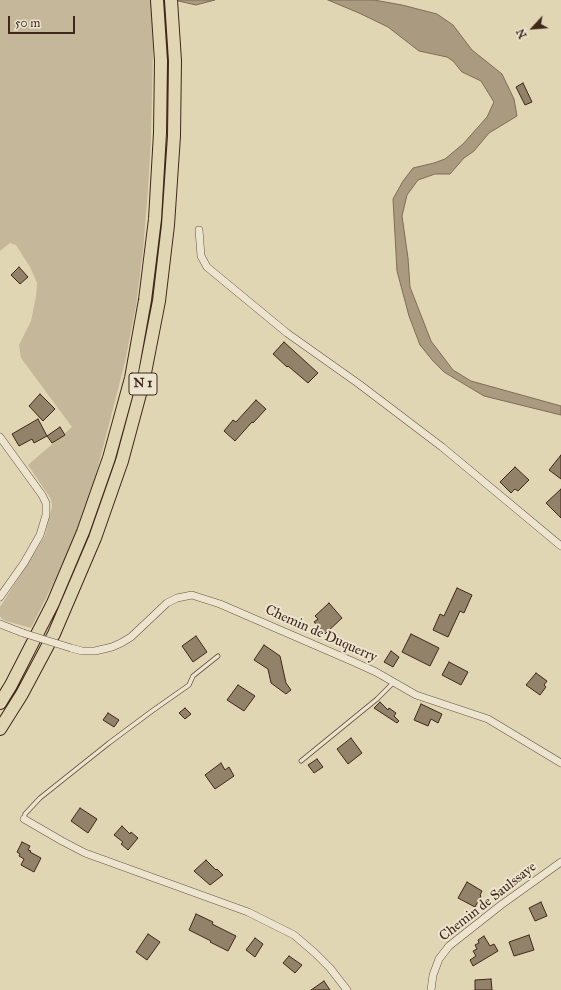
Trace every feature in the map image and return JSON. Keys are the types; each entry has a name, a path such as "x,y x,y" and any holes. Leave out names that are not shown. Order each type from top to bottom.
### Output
{"highway":[{"name":"N 1","path":"0,703 11,685 53,603 83,532 109,458 131,378 145,300 155,219 160,133 161,69 157,3"},
{"name":"N 1","path":"0,729 22,694 54,634 95,538 122,461 143,383 159,301 168,225 174,136 175,61 172,5"}],"street":[{"path":"199,230 201,256 207,267 287,333 359,384 442,447 561,546"},
{"path":"0,437 42,495 46,503 46,515 40,535 0,597"},
{"name":"Chemin de Duquerry","path":"0,624 23,633 82,651 104,650 121,643 130,637 167,604 176,598 192,595 220,604 376,672 416,695 488,720 561,763"},
{"path":"24,819 85,853 248,912 294,935 330,968 347,990"},
{"name":"Chemin de Saulssaye","path":"431,990 433,975 439,959 449,946 501,905 561,862"}],"lane":[{"path":"24,819 24,814 40,798 109,743 189,685 193,676 218,656"},
{"path":"301,761 377,699 394,682"}],"shaded area":[{"path":"0,0 151,0 152,9 153,50 151,139 143,251 136,306 125,362 89,502 56,578 31,628 6,621 0,616 0,607 45,536 52,506 51,499 28,465 72,427 21,358 19,345 31,321 37,283 30,267 16,245 10,243 0,251"},
{"path":"174,0 215,0 196,5"},
{"path":"328,0 374,0 437,14 453,25 472,50 502,74 514,99 517,116 489,133 474,151 464,158 450,174 435,174 418,180 407,195 402,216 408,258 410,287 431,341 453,370 471,381 561,406 561,415 484,396 444,372 420,345 409,316 397,271 393,199 403,181 413,168 445,159 463,144 487,117 494,102 481,81 462,72 453,61 447,57 419,51 388,27"}],"building":[{"path":"523,83 532,102 525,105 516,87"},
{"path":"19,267 28,277 20,284 11,275"},
{"path":"284,342 318,373 308,383 273,354"},
{"path":"40,394 55,409 43,421 29,406"},
{"path":"256,400 266,409 235,441 224,431 233,420 236,422"},
{"path":"38,419 47,436 34,443 32,439 19,446 12,434"},
{"path":"60,427 65,435 52,443 47,436"},
{"path":"561,455 561,479 549,470"},
{"path":"515,467 529,480 518,491 515,489 511,493 500,482"},
{"path":"561,489 561,518 546,503"},
{"path":"457,588 472,595 464,613 460,611 448,637 433,630 440,614 444,616"},
{"path":"329,603 342,618 325,634 314,622 318,619 315,616"},
{"path":"411,634 439,648 430,666 402,652"},
{"path":"196,636 207,652 193,662 182,646"},
{"path":"264,645 280,656 286,683 291,690 286,694 271,683 268,669 254,660"},
{"path":"391,651 399,657 393,667 384,662"},
{"path":"449,662 468,672 461,685 442,675"},
{"path":"536,673 547,681 544,685 546,687 540,695 526,685"},
{"path":"238,685 255,696 244,711 227,700"},
{"path":"380,702 388,710 389,708 396,713 394,716 399,721 397,723 374,708"},
{"path":"421,704 442,714 438,723 431,719 428,726 414,720"},
{"path":"185,708 191,714 185,719 179,713"},
{"path":"108,713 119,720 114,727 103,720"},
{"path":"351,738 362,753 348,764 337,749"},
{"path":"317,759 323,767 314,773 308,765"},
{"path":"221,763 225,770 229,767 234,776 215,789 205,775"},
{"path":"80,808 97,819 88,833 71,821"},
{"path":"122,826 130,834 131,832 138,838 128,850 121,844 123,842 114,835"},
{"path":"22,842 30,846 28,850 31,851 30,852 41,858 34,872 21,865 24,859 19,856 20,854 17,852"},
{"path":"206,860 223,875 210,885 194,871"},
{"path":"467,882 482,891 475,907 458,898"},
{"path":"541,902 547,916 535,921 529,908"},
{"path":"196,914 236,936 228,951 189,930"},
{"path":"148,934 160,942 147,960 136,952"},
{"path":"529,935 534,950 514,956 509,942"},
{"path":"484,936 490,946 494,944 498,951 473,966 470,960 476,956 473,951 477,949 475,945 479,943 478,940"},
{"path":"255,938 263,944 255,957 246,950"},
{"path":"289,956 302,965 295,973 283,963"},
{"path":"491,979 492,990 475,990 475,980"},
{"path":"324,981 330,990 311,990"}]}
